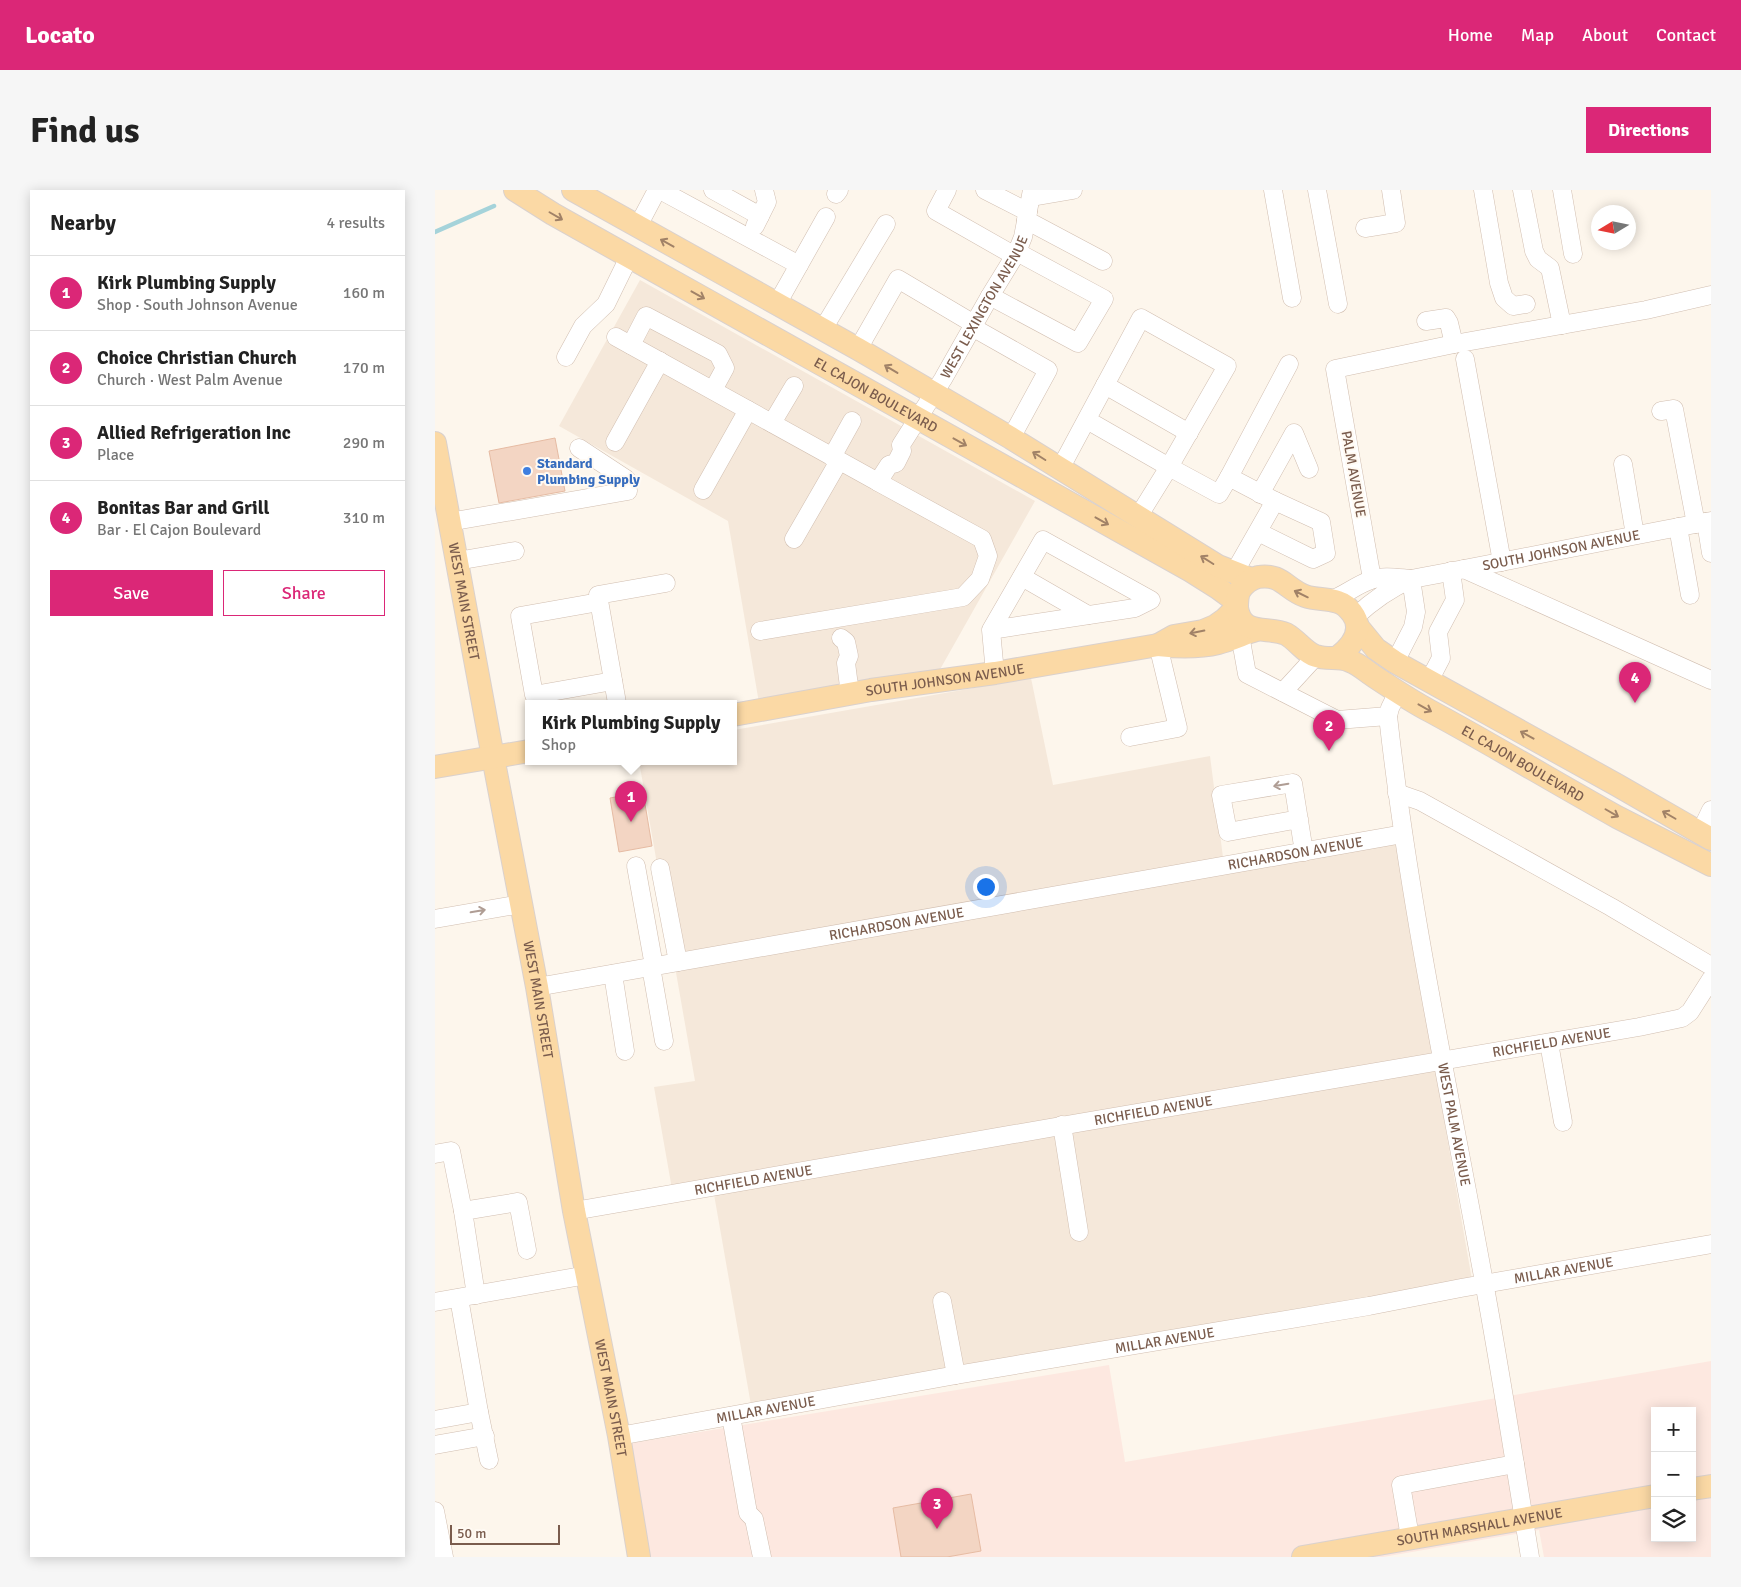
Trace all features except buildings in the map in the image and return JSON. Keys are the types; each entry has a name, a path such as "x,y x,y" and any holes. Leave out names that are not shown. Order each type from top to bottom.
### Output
{"main road":[{"name":"EL CAJON BOULEVARD","path":"515,190 553,214 1191,571 1219,588 1237,605 1238,614 1248,632 1274,631 1286,634 1327,657 1351,661 1398,692 1617,816 1711,865"},
{"name":"EL CAJON BOULEVARD","path":"573,190 597,196 638,226 823,329 1011,438 1218,566 1243,576"},
{"name":"WEST MAIN STREET","path":"435,443 444,518 457,561 537,987 574,1211 619,1436 639,1557"},
{"name":"SOUTH JOHNSON AVENUE","path":"1158,645 1174,636 1203,631 1225,619 1237,605 1243,576"},
{"path":"1243,576 1273,577 1303,596 1331,600"},
{"name":"EL CAJON BOULEVARD","path":"1331,600 1347,606 1376,649 1395,662 1706,836"},
{"path":"1327,657 1347,650 1354,641 1357,622"},
{"name":"SOUTH JOHNSON AVENUE","path":"737,714 850,694 995,673 1158,645 1179,647 1217,644 1248,632"},
{"path":"435,767 525,752"},
{"path":"1696,1489 1711,1486"},
{"name":"SOUTH MARSHALL AVENUE","path":"1303,1557 1651,1497"}],"street":[{"path":"638,226 658,190 799,265"},
{"path":"713,190 760,216"},
{"path":"749,238 767,202 764,190"},
{"path":"947,190 936,211 1104,298 1078,343 990,296"},
{"path":"985,190 1030,205 1103,261"},
{"path":"1030,205 1073,190"},
{"path":"1273,190 1292,298"},
{"path":"1317,190 1338,304"},
{"path":"1365,228 1397,223 1391,190"},
{"path":"1483,190 1499,283 1504,298 1513,306 1526,304"},
{"path":"1522,190 1534,251 1538,259 1550,268 1561,325"},
{"path":"1562,190 1573,254"},
{"name":"WEST LEXINGTON AVENUE","path":"878,482 889,465 888,459 895,446 901,445 943,379 1016,254 1023,236 1030,205"},
{"path":"777,304 826,217"},
{"path":"823,329 886,224"},
{"path":"566,357 583,326 606,304 629,256"},
{"path":"858,349 898,279 1048,370 1011,438"},
{"path":"1426,321 1446,318 1454,344 1646,310 1711,295"},
{"path":"713,390 725,368 719,354 646,316 624,341 878,482 982,538 988,556 980,579 963,597 760,631"},
{"path":"1060,469 1141,318 1227,366 1139,517"},
{"name":"PALM AVENUE","path":"1372,579 1335,369 1454,344"},
{"path":"1465,360 1502,562"},
{"path":"615,442 660,361"},
{"path":"1087,420 1169,468 1219,494 1289,364"},
{"path":"1105,385 1189,433"},
{"path":"772,423 794,386"},
{"path":"1661,410 1674,409 1711,553"},
{"path":"703,490 748,410"},
{"path":"794,539 852,421"},
{"path":"1243,576 1258,532 1267,497 1294,433 1309,470"},
{"path":"444,518 628,491 626,480 579,448"},
{"path":"1623,464 1635,535"},
{"path":"1229,477 1321,522 1326,553 1313,559 1258,532"},
{"name":"SOUTH JOHNSON AVENUE","path":"1331,600 1372,579 1411,578 1704,523"},
{"path":"1678,527 1690,595"},
{"path":"991,630 1135,608 1151,600 1043,540 991,630 995,673"},
{"path":"457,561 515,551"},
{"path":"1429,681 1441,658 1438,632 1455,600 1458,570 1711,680"},
{"path":"1022,577 1088,615"},
{"path":"1395,662 1413,627 1415,619 1416,612 1411,578"},
{"name":"SOUTH JOHNSON AVENUE","path":"1357,622 1374,600 1389,589 1411,578"},
{"path":"616,700 598,594 666,583"},
{"path":"599,602 520,616 534,695 613,681"},
{"path":"837,618 841,638 837,644 839,658 846,663 850,694"},
{"path":"1415,619 1438,632"},
{"path":"1248,632 1247,674 1337,720 1388,716"},
{"path":"1130,737 1178,728 1158,645"},
{"path":"1283,692 1327,657"},
{"name":"WEST PALM AVENUE","path":"1398,692 1388,716 1403,834 1442,1061 1484,1284 1530,1557"},
{"path":"1397,794 1420,801 1611,906 1711,966"},
{"path":"1706,836 1711,810"},
{"path":"1299,819 1304,852"},
{"name":"RICHARDSON AVENUE","path":"537,987 1403,834"},
{"path":"636,866 664,1041"},
{"path":"660,868 678,962"},
{"path":"435,919 521,904"},
{"path":"613,974 625,1051"},
{"name":"RICHFIELD AVENUE","path":"574,1211 1063,1125 1549,1043 1682,1018 1690,1012 1711,979"},
{"path":"1549,1043 1563,1122"},
{"path":"1063,1125 1079,1232"},
{"path":"435,1154 451,1151 463,1211 476,1295"},
{"path":"463,1211 518,1202 527,1250"},
{"name":"MILLAR AVENUE","path":"619,1436 956,1375 1369,1306 1711,1244"},
{"path":"435,1302 587,1275"},
{"path":"459,1298 489,1460"},
{"path":"942,1301 956,1375"},
{"path":"435,1420 479,1412"},
{"path":"731,1416 748,1513 755,1519 762,1557"},
{"path":"435,1445 485,1436"},
{"path":"1410,1537 1401,1485 1515,1464"},
{"path":"435,1511 444,1557"}],"shaded area":[{"path":"640,280 1035,501 938,673 759,703 728,521 559,426"},
{"path":"1031,678 1053,785 1210,756 1225,873 1396,844 1472,1280 751,1405 712,1183 672,1189 654,1087 695,1081 640,765 737,765 737,729"},
{"path":"1711,1361 1711,1557 1544,1557 1539,1530 1383,1557 647,1557 626,1444 1109,1365 1125,1462"}],"waterway":[{"path":"435,232 494,206"}],"place":[{"name":"Standard Plumbing Supply","path":"527,471"},
{"name":"Bonitas Bar and Grill","path":"1635,703"},
{"name":"Choice Christian Church","path":"1329,751"},
{"name":"Kirk Plumbing Supply","path":"631,822"},
{"name":"Allied Refrigeration Inc","path":"937,1529"}]}
